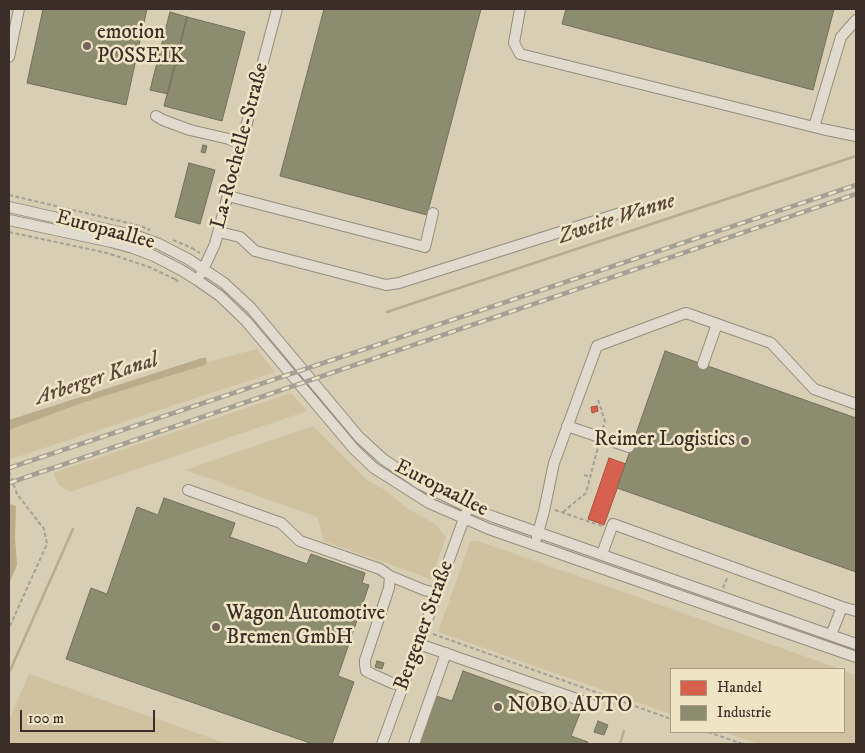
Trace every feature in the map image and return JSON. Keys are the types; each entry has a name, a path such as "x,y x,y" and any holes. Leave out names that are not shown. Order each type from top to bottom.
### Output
{"street":[{"path":"9,57 19,9"},
{"name":"La-Rochelle-Straße","path":"197,280 213,252 219,232 277,9"},
{"path":"520,9 514,43 520,54 814,127 856,134"},
{"path":"814,127 841,37 856,20"},
{"path":"156,116 190,130 229,139 241,144"},
{"path":"228,196 425,247 433,213"},
{"name":"Europaallee","path":"9,207 137,236 166,248 204,269 224,283 251,308 347,424 383,459 420,484 468,507 856,644"},
{"path":"219,232 240,237 255,251 380,284 391,285 639,207"},
{"name":"Europaallee","path":"9,220 133,248 154,256 197,280 220,296 246,321 336,429 374,468 428,502 464,519 534,545 856,657"},
{"path":"534,545 539,532 554,463 597,346 686,313 772,343 814,389 856,404"},
{"path":"703,364 717,324"},
{"path":"574,407 586,404"},
{"path":"568,426 629,447"},
{"path":"188,490 282,523 300,541 380,569 390,576 424,590 437,593"},
{"name":"Bergener Straße","path":"382,744 468,507"},
{"path":"602,554 613,524 856,610"},
{"path":"557,552 563,540"},
{"path":"390,576 389,588 365,660 365,666 366,671 392,683 404,686"},
{"path":"832,635 842,606"},
{"path":"419,644 591,704"},
{"path":"414,744 446,653"}],"path":[{"path":"174,279 180,282"},
{"path":"563,512 586,493 605,420 598,400"},
{"path":"9,472 17,494 44,529 47,544 9,628"},
{"path":"584,475 590,477"},
{"path":"545,506 611,529"},
{"path":"720,596 728,576"},
{"path":"423,630 670,719"},
{"path":"711,733 743,744"}],"shaded area":[{"path":"257,349 275,372 11,459 9,453 9,430 82,403 204,365 207,362"},
{"path":"206,358 207,362 205,365 82,403 9,430 9,420"},
{"path":"291,393 307,411 70,492 59,485 53,473"},
{"path":"313,426 368,481 385,490 404,506 436,525 446,537 431,579 324,541 317,517 185,470"},
{"path":"11,504 16,506 15,538 17,565 9,584 9,507"},
{"path":"478,541 837,668 670,668 670,714 438,632 470,542"},
{"path":"845,671 856,675 856,738 854,744 759,744 726,733 845,733"},
{"path":"29,674 228,744 9,744 9,720"}],"building: Handel":[{"path":"597,406 598,411 592,413 591,407"},
{"path":"609,458 626,464 604,525 588,519"}],"building: Industrie":[{"name":"emotion POSSEIK","path":"43,9 147,9 126,105 27,83"},
{"path":"324,9 481,9 427,215 280,176"},
{"path":"566,9 834,9 813,90 562,24"},
{"path":"170,12 187,17 168,94 150,90"},
{"path":"187,17 245,32 222,121 164,106"},
{"path":"203,145 207,146 205,153 201,152"},
{"path":"189,163 215,170 200,224 175,217"},
{"name":"Reimer Logistics","path":"665,351 856,418 856,572 617,488"},
{"name":"Wagon Automotive Bremen GmbH","path":"164,498 235,523 230,537 307,564 311,554 365,573 362,583 369,585 338,676 354,682 332,744 313,744 66,659 91,588 107,594 137,507 158,515"},
{"path":"377,661 384,663 382,669 375,667"},
{"name":"NOBO AUTO","path":"463,671 580,713 571,736 588,742 587,744 419,744 436,696 452,701"},
{"path":"598,721 608,725 604,735 594,732"}],"waterway":[{"name":"Zweite Wanne","path":"387,312 856,156"},
{"path":"9,673 73,529"},
{"path":"620,744 624,731"}],"railway":[{"path":"9,468 856,185"},
{"path":"9,483 856,194"}],"place":[{"name":"emotion POSSEIK","path":"87,46"},
{"name":"Reimer Logistics","path":"745,441"},
{"name":"Wagon Automotive Bremen GmbH","path":"216,627"},
{"name":"NOBO AUTO","path":"498,707"}],"water label":[{"name":"Arberger Kanal","path":"97,380"}]}
